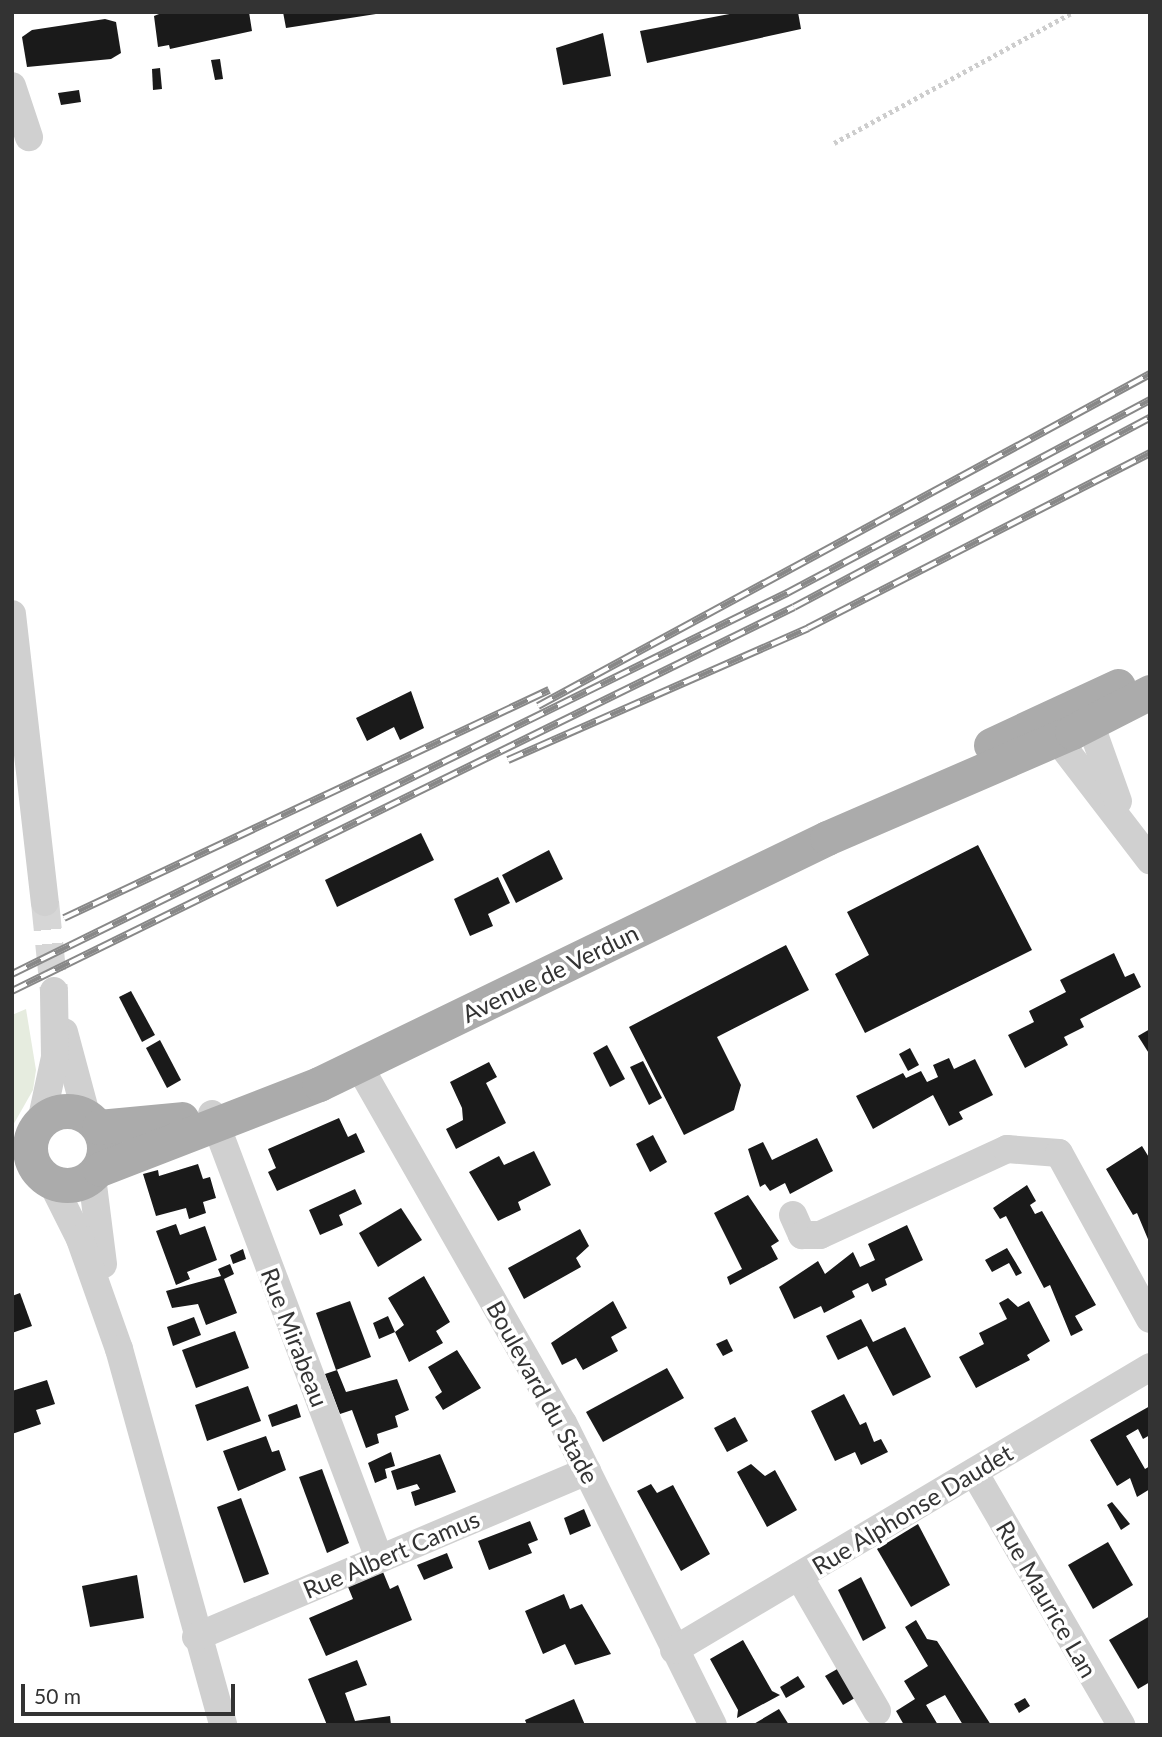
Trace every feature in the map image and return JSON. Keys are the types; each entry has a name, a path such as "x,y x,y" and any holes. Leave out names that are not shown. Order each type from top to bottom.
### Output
{"main road":[{"path":"827,838 1017,731 1150,672"},
{"path":"827,838 1054,733 1090,723 1150,692"},
{"name":"Avenue de Verdun","path":"36,1182 72,1185 214,1119 271,1104 359,1066 827,838"},
{"name":"Avenue de Verdun","path":"28,1139 66,1110 92,1120 214,1119"},
{"path":"92,1120 104,1151 96,1173"},
{"path":"28,1139 36,1182"}],"street":[{"path":"12,86 29,137"},
{"path":"12,614 21,765 45,902"},
{"path":"1017,731 1054,733 1104,691"},
{"path":"1090,723 1125,824"},
{"path":"1054,733 1150,860"},
{"path":"28,1139 55,1057 54,991 92,1120"},
{"name":"Boulevard du Stade","path":"359,1066 587,1471 713,1725"},
{"name":"Rue Mirabeau","path":"214,1119 379,1559"},
{"path":"793,1215 802,1235 820,1235 1007,1149 1059,1153 1150,1319"},
{"path":"96,1173 119,1349"},
{"path":"36,1182 80,1239 119,1349 196,1637 223,1725"},
{"name":"Rue Alphonse Daudet","path":"674,1650 1150,1367"},
{"name":"Rue Albert Camus","path":"196,1637 587,1471"},
{"name":"Rue Maurice Lan","path":"974,1472 1121,1725"},
{"path":"799,1576 877,1711"}],"path":[{"path":"834,143 1073,12"}],"shaded area":[{"path":"26,1009 36,1070 33,1090 12,1127 12,1015"}],"building":[{"path":"164,12 249,12 252,31 170,49 169,45 158,47 154,16"},
{"path":"283,12 376,12 376,14 286,28"},
{"path":"740,12 798,12 801,29 647,63 640,31"},
{"path":"105,19 116,22 121,53 111,59 27,67 22,37 32,30"},
{"path":"603,33 611,76 563,85 556,48"},
{"path":"220,59 223,79 215,80 211,60"},
{"path":"160,68 162,89 153,90 152,69"},
{"path":"79,90 81,102 61,105 58,93"},
{"path":"411,691 424,728 400,740 394,727 367,741 356,718"},
{"path":"421,833 434,860 337,907 325,880"},
{"path":"978,845 1032,950 865,1033 835,974 869,955 847,912"},
{"path":"549,850 563,879 516,903 502,875"},
{"path":"498,877 510,903 488,914 493,926 470,936 454,899"},
{"path":"786,945 809,990 717,1037 741,1085 734,1110 684,1135 629,1027"},
{"path":"1114,953 1125,977 1134,973 1141,987 1080,1019 1084,1027 1064,1037 1068,1045 1025,1068 1008,1035 1034,1022 1029,1011 1066,992 1060,980"},
{"path":"131,991 155,1035 142,1042 119,997"},
{"path":"1150,1029 1150,1055 1138,1036"},
{"path":"160,1040 181,1080 167,1088 146,1048"},
{"path":"607,1045 625,1079 610,1087 593,1053"},
{"path":"910,1048 919,1065 908,1071 899,1054"},
{"path":"949,1058 954,1069 975,1059 993,1095 959,1112 963,1119 949,1126 933,1095 873,1129 856,1096 903,1073 906,1078 921,1071 927,1082 938,1077 933,1065"},
{"path":"643,1061 662,1098 649,1105 630,1067"},
{"path":"489,1062 497,1077 486,1083 506,1123 456,1149 446,1129 463,1120 462,1108 450,1082"},
{"path":"339,1118 348,1137 356,1133 365,1152 277,1191 268,1172 276,1168 268,1149"},
{"path":"653,1135 667,1162 650,1172 636,1144"},
{"path":"817,1138 833,1171 790,1194 785,1183 770,1191 765,1184 760,1187 748,1149 763,1142 772,1160"},
{"path":"1142,1146 1150,1159 1150,1244 1137,1213 1133,1215 1106,1169"},
{"path":"534,1151 551,1185 518,1202 521,1210 498,1221 469,1172 499,1156 504,1165"},
{"path":"198,1164 203,1179 210,1177 216,1198 203,1202 206,1213 189,1219 186,1208 156,1216 143,1174 158,1170 159,1176"},
{"path":"1027,1185 1036,1201 1030,1205 1035,1214 1042,1211 1096,1305 1075,1316 1083,1330 1071,1336 1050,1285 1044,1288 1006,1216 1000,1219 993,1208"},
{"path":"355,1189 362,1204 339,1215 343,1225 320,1235 309,1210"},
{"path":"748,1195 779,1241 771,1246 778,1259 730,1285 727,1277 742,1269 714,1213"},
{"path":"401,1208 422,1240 378,1267 359,1233"},
{"path":"176,1224 180,1235 205,1226 217,1260 187,1272 190,1279 176,1285 156,1231"},
{"path":"907,1225 923,1260 885,1279 887,1285 872,1292 868,1283 852,1291 855,1297 824,1313 821,1306 794,1319 779,1287 818,1261 825,1274 853,1252 860,1267 875,1260 868,1244"},
{"path":"580,1229 589,1246 576,1258 581,1267 524,1299 508,1268"},
{"path":"1007,1248 1022,1273 1016,1276 1009,1263 992,1272 985,1260"},
{"path":"243,1249 246,1259 233,1264 230,1255"},
{"path":"230,1264 234,1274 224,1279 237,1313 206,1325 198,1304 172,1308 166,1291 221,1276 218,1269"},
{"path":"424,1276 450,1322 436,1331 443,1343 409,1362 395,1332 404,1325 388,1298"},
{"path":"20,1293 32,1326 12,1333 12,1296"},
{"path":"1008,1298 1018,1307 1029,1301 1050,1341 1027,1355 1030,1360 976,1388 959,1357 984,1344 979,1333 1007,1319 999,1303"},
{"path":"350,1301 371,1357 336,1370 316,1313"},
{"path":"613,1301 627,1328 611,1337 618,1351 583,1370 576,1358 562,1365 551,1343"},
{"path":"388,1316 395,1332 379,1339 373,1323"},
{"path":"194,1317 201,1335 173,1346 167,1327"},
{"path":"861,1319 873,1342 905,1327 931,1377 893,1396 867,1346 838,1360 826,1336"},
{"path":"235,1331 249,1368 196,1388 182,1350"},
{"path":"727,1339 733,1351 723,1356 716,1344"},
{"path":"457,1350 481,1388 443,1410 435,1397 442,1392 428,1367"},
{"path":"667,1368 684,1398 603,1442 586,1412"},
{"path":"337,1370 346,1392 397,1379 409,1410 395,1416 398,1427 377,1434 379,1443 366,1448 352,1410 340,1414 325,1374"},
{"path":"47,1380 55,1404 36,1410 41,1424 12,1434 12,1391"},
{"path":"248,1386 261,1421 207,1441 195,1405"},
{"path":"844,1394 860,1425 866,1422 874,1442 881,1439 888,1452 861,1465 855,1452 835,1461 811,1411"},
{"path":"297,1404 301,1417 272,1427 268,1415"},
{"path":"1150,1406 1150,1435 1143,1439 1138,1429 1126,1436 1145,1469 1150,1466 1150,1489 1137,1497 1130,1478 1117,1486 1090,1440"},
{"path":"735,1417 748,1441 727,1452 714,1428"},
{"path":"266,1436 272,1452 279,1450 286,1470 238,1491 223,1451"},
{"path":"391,1452 395,1466 385,1469 387,1478 375,1483 368,1463"},
{"path":"440,1454 456,1492 415,1506 411,1492 420,1489 417,1484 397,1490 391,1471"},
{"path":"751,1464 765,1476 775,1470 797,1510 767,1527 737,1472"},
{"path":"322,1469 349,1543 327,1553 299,1477"},
{"path":"651,1484 657,1493 673,1485 710,1554 681,1571 637,1491"},
{"path":"241,1498 269,1574 244,1583 217,1507"},
{"path":"1112,1502 1130,1524 1121,1530 1107,1505"},
{"path":"584,1509 591,1526 570,1535 564,1518"},
{"path":"530,1521 538,1540 528,1544 532,1553 489,1570 478,1541"},
{"path":"918,1524 950,1585 911,1607 877,1549"},
{"path":"1108,1542 1133,1585 1093,1609 1068,1565"},
{"path":"447,1553 453,1568 424,1580 417,1565"},
{"path":"383,1572 390,1589 398,1585 412,1620 326,1656 309,1618 353,1599 348,1587"},
{"path":"137,1575 144,1618 90,1627 82,1586"},
{"path":"861,1577 886,1628 863,1641 838,1590"},
{"path":"564,1594 570,1609 582,1604 611,1654 575,1665 565,1644 543,1654 525,1611"},
{"path":"1150,1616 1150,1682 1138,1689 1109,1640"},
{"path":"916,1620 927,1639 937,1641 991,1725 963,1725 945,1695 926,1705 938,1725 904,1725 896,1711 915,1699 904,1681 928,1666 905,1627"},
{"path":"743,1640 772,1691 780,1695 737,1718 738,1710 710,1659"},
{"path":"357,1660 367,1685 345,1693 355,1721 390,1716 391,1725 327,1725 308,1679"},
{"path":"839,1668 865,1692 843,1705 825,1676"},
{"path":"798,1676 805,1687 786,1698 780,1687"},
{"path":"1025,1698 1030,1706 1019,1713 1014,1704"},
{"path":"574,1699 585,1725 527,1725 525,1720"},
{"path":"779,1709 789,1725 752,1725"}],"tunnel":[{"path":"45,902 54,991"}],"railway":[{"path":"538,706 1150,374"},
{"path":"12,974 787,593 1150,400"},
{"path":"12,991 794,607 1150,418"},
{"path":"508,760 808,628 1150,453"},
{"path":"64,918 549,690"}]}
